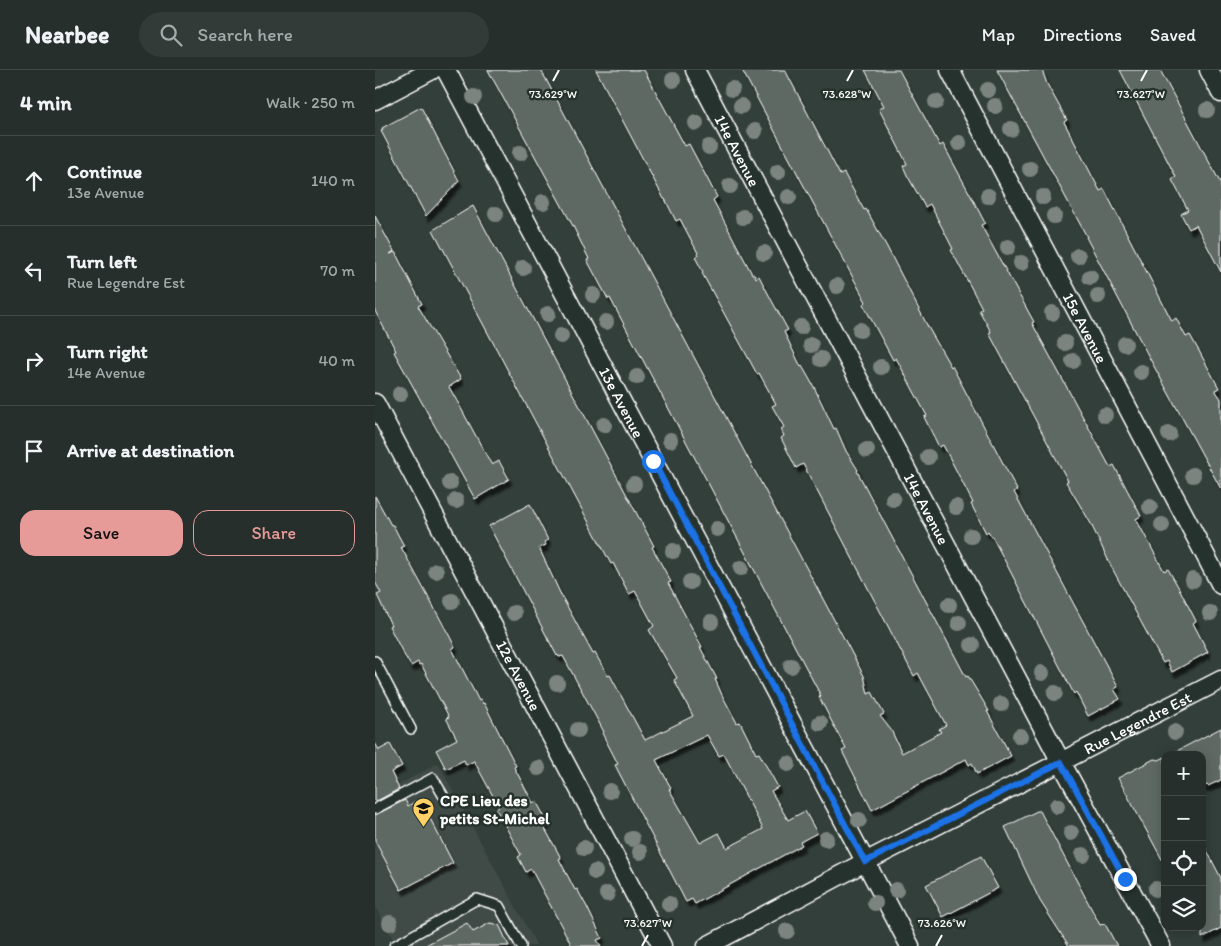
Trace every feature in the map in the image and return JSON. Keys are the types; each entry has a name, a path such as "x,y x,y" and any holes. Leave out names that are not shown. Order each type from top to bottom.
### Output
{"street":[{"path":"375,100 432,70"},
{"name":"13e Avenue","path":"446,70 910,946"},
{"name":"14e Avenue","path":"695,70 1061,762 1161,946"},
{"name":"15e Avenue","path":"950,70 1221,584"},
{"path":"1209,70 1221,93"},
{"name":"12e Avenue","path":"375,403 662,946"},
{"name":"Rue Legendre Est","path":"707,946 865,862 1221,680"}],"lane":[{"path":"375,661 411,729"},
{"path":"375,809 433,778 443,795"},
{"path":"394,946 477,900 499,906 521,946"}],"shaded area":[{"path":"438,763 537,946 397,946 375,906 375,798"}],"building":[{"path":"488,70 541,70 864,676 868,694 872,692 884,714 880,716 891,730 902,753 941,732 939,729 946,725 918,673 914,676 803,464 796,468 781,438 784,436 781,429 784,427 772,406 776,404 759,373 757,374 702,273 695,257 699,255 680,219 676,221 596,70 644,70 685,146 689,144 717,197 713,200 752,274 756,278 759,276 788,330 784,332 801,367 814,387 834,429 836,428 846,451 858,470 966,677 968,676 989,711 987,711 1011,756 977,774 972,763 969,765 966,759 872,810 842,751 846,749 819,697 821,696 610,298 608,299 587,260 589,259 574,228"},
{"path":"742,70 785,70 840,175 844,173 864,210 866,209 928,327 952,366 1017,490 1014,492 1118,687 1114,689 1120,699 1088,716 1076,692 1074,694 994,540 988,531 986,533 943,445 939,447 924,417 927,416 896,358 893,360 863,304 866,302"},
{"path":"865,70 899,70 940,146 943,144 971,196 985,223 981,225 1110,467 1114,465 1141,516 1136,519 1164,571 1168,569 1196,621 1193,623 1208,652 1172,672 1167,661 1163,663 1112,568 1090,522 1066,482 1068,481 989,333 991,332 979,310 982,308 951,250 953,249 930,204 925,207 907,175 903,166 907,164 879,109 884,106"},
{"path":"997,70 1042,70 1047,84 1067,120 1064,122 1100,191 1104,189 1172,321 1176,318 1186,337 1190,335 1219,388 1215,390 1221,399 1221,489 1150,359"},
{"path":"1120,70 1160,70 1221,184 1221,272 1196,225 1189,229 1181,214 1188,210 1172,180 1176,177"},
{"path":"421,107 459,181 426,216 381,131 383,130 382,128"},
{"path":"473,206 654,546 652,547 671,582 668,583 702,647 700,647 717,679 715,679 722,695 737,723 740,722 756,754 759,753 778,787 771,791 788,820 805,811 817,833 800,842 802,845 695,904 692,899 686,902 615,765 618,764 602,733 604,732 563,656 557,656 489,526 530,504 548,540 544,542 546,545 539,548 561,595 593,654 595,653 608,676 610,675 645,740 693,716 674,680 677,678 649,630 654,626 635,591 629,594 613,563 611,564 433,230","holes":["707,735 719,756 724,754 763,829 727,848 719,833 700,843 669,789 671,788 656,760"]},
{"path":"375,216 394,251 390,254 395,252 422,304 418,306 461,379 449,387 490,462 492,465 499,461 509,479 475,499 394,352 396,351 375,311"},
{"path":"375,496 404,546 401,547 450,637 455,647 452,649 479,701 481,700 484,703 533,803 536,801 548,823 543,825 561,858 559,859 575,890 577,889 602,938 597,940 601,946 572,946 531,869 526,872 518,857 521,855 496,809 499,807 474,761 466,765 464,760 446,769 436,750 457,739 446,718 449,717 421,664 419,665 418,662 411,666 403,653 389,626 391,625 377,595 381,593 375,582"},
{"path":"1221,728 1221,780 1206,785 1206,751 1177,751"},
{"path":"375,743 379,750 390,744 402,766 391,772 399,789 375,802"},
{"path":"1154,759 1161,759 1161,858 1118,778"},
{"path":"420,799 453,863 401,890 375,841 375,815 405,800 408,806"},
{"path":"1040,811 1100,925 1105,924 1117,946 1069,946 1040,901 1005,827"},
{"path":"1206,849 1221,878 1221,928 1202,938 1202,931 1206,931"},
{"path":"981,856 998,888 943,917 926,885"},
{"path":"467,923 473,932 490,923 499,925 509,946 424,946"}],"place":[{"name":"CPE Lieu des petits St-Michel","path":"424,828"}],"route":[{"path":"653,461 865,862 1061,762 1125,879"}]}
